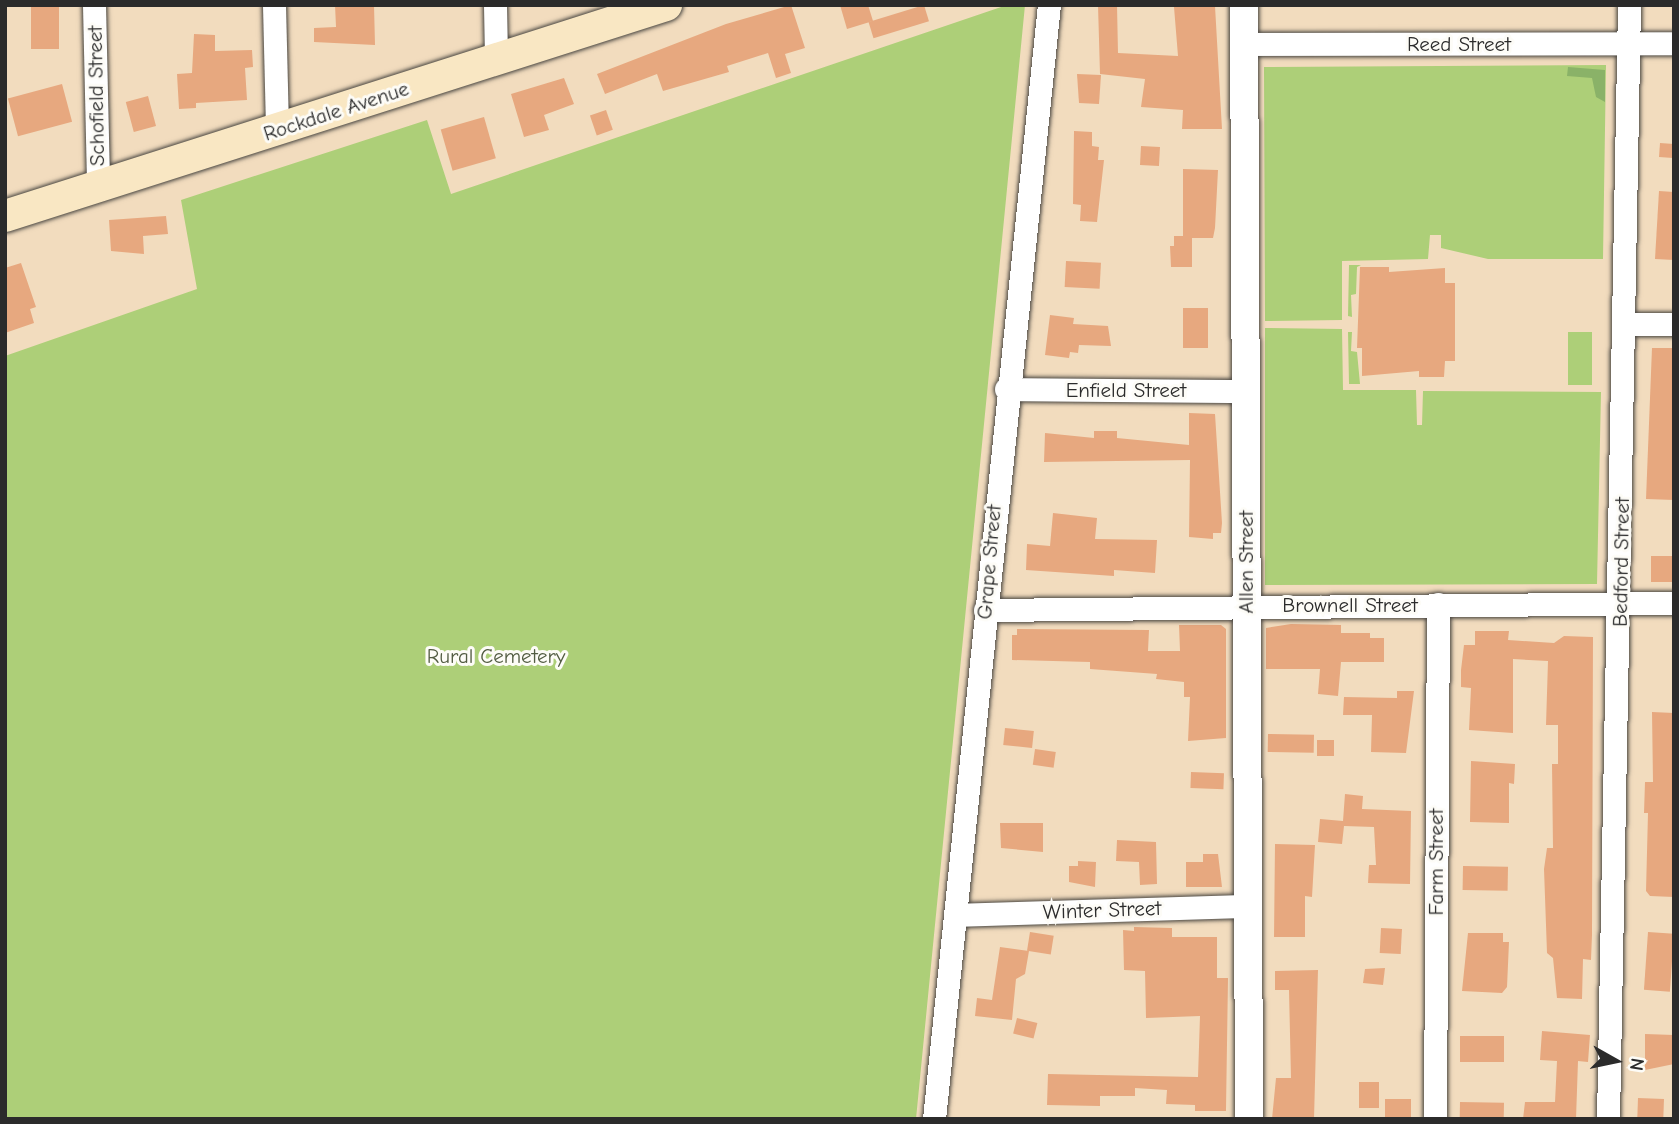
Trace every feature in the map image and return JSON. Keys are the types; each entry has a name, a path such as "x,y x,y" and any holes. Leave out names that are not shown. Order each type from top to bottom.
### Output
{"main road":[{"name":"Rockdale Avenue","path":"5,216 666,5"}],"street":[{"name":"Schofield Street","path":"94,5 98,188"},
{"path":"274,5 277,130"},
{"path":"495,5 496,59"},
{"name":"Grape Street","path":"934,1119 1006,389 1049,5"},
{"name":"Allen Street","path":"1244,5 1249,1119"},
{"name":"Bedford Street","path":"1608,1119 1620,605 1629,5"},
{"name":"Reed Street","path":"1244,44 1674,43"},
{"path":"1625,324 1674,324"},
{"name":"Enfield Street","path":"1006,389 1245,391"},
{"name":"Brownell Street","path":"985,610 1674,603"},
{"name":"Farm Street","path":"1435,1119 1438,604"},
{"name":"Winter Street","path":"956,915 1248,906"}],"green space":[{"name":"Rural Cemetery","path":"1007,5 1025,5 916,1119 5,1119 5,356 197,289 181,200 427,120 451,194"},
{"path":"1606,65 1603,259 1488,259 1441,248 1441,235 1430,235 1428,259 1342,261 1342,320 1265,321 1264,67"},
{"path":"1568,67 1605,70 1605,102 1596,97 1592,78 1567,76"},
{"path":"1349,265 1361,265 1357,267 1356,294 1351,295 1352,317 1348,316"},
{"path":"1265,328 1342,329 1343,390 1416,390 1417,425 1422,425 1423,391 1601,392 1597,584 1265,585"},
{"path":"1348,332 1352,332 1351,351 1357,352 1360,384 1349,384"},
{"path":"1568,332 1592,332 1592,385 1568,385"}],"building":[{"path":"335,5 374,5 375,45 314,42 314,28 336,27"},
{"path":"791,5 805,48 785,54 791,73 776,78 768,53 727,66 729,72 663,91 657,74 605,94 597,74 726,24"},
{"path":"840,5 868,5 873,21 847,29"},
{"path":"924,5 929,21 874,38 869,22"},
{"path":"1098,5 1117,5 1118,53 1178,56 1174,7 1215,6 1222,129 1182,129 1183,110 1141,107 1145,79 1100,74"},
{"path":"31,7 59,7 59,49 31,49"},
{"path":"194,34 215,35 215,51 252,50 253,67 245,68 247,100 196,103 196,108 179,109 177,74 192,73"},
{"path":"1077,74 1101,75 1099,104 1079,103"},
{"path":"564,78 574,104 544,115 549,130 524,137 511,94"},
{"path":"62,84 72,122 18,136 8,98"},
{"path":"148,96 156,126 134,132 126,102"},
{"path":"606,110 613,130 597,135 590,116"},
{"path":"484,117 496,158 453,171 441,129"},
{"path":"1074,131 1092,132 1092,146 1099,147 1098,160 1104,160 1097,222 1080,221 1081,205 1073,204"},
{"path":"1660,143 1674,144 1673,158 1659,157"},
{"path":"1141,146 1160,147 1159,166 1140,165"},
{"path":"1183,169 1218,170 1215,228 1213,238 1192,238 1192,267 1171,267 1170,246 1174,246 1174,236 1183,236"},
{"path":"1659,191 1674,192 1674,260 1655,259"},
{"path":"166,216 168,234 143,236 144,254 111,251 109,220"},
{"path":"1066,261 1101,263 1100,289 1065,287"},
{"path":"21,263 36,307 30,309 34,323 5,333 5,268"},
{"path":"1360,267 1389,267 1389,272 1445,268 1445,283 1455,283 1455,361 1445,361 1444,377 1419,377 1419,371 1362,376 1362,348 1357,348"},
{"path":"1183,308 1208,308 1208,348 1183,348"},
{"path":"1050,315 1074,318 1073,324 1108,326 1111,346 1079,345 1078,353 1070,352 1069,358 1045,355"},
{"path":"1652,348 1674,348 1674,500 1646,499"},
{"path":"1189,413 1215,414 1222,523 1221,533 1213,533 1213,539 1189,537 1190,460 1044,462 1045,433 1094,438 1094,431 1117,431 1117,438 1189,445"},
{"path":"1053,513 1097,518 1095,539 1157,540 1155,573 1114,570 1114,576 1026,570 1027,544 1050,546"},
{"path":"1651,556 1674,556 1674,582 1651,582"},
{"path":"1291,624 1341,625 1341,633 1370,633 1370,638 1384,638 1384,662 1341,662 1338,696 1318,694 1320,669 1266,669 1266,628"},
{"path":"1179,625 1221,625 1226,629 1226,738 1188,741 1190,697 1184,697 1184,682 1156,679 1157,674 1090,669 1090,662 1012,660 1012,635 1017,635 1017,629 1149,630 1148,651 1180,651"},
{"path":"1475,631 1509,631 1508,640 1554,643 1564,636 1593,637 1592,935 1591,960 1583,959 1582,999 1557,998 1553,958 1547,953 1544,869 1547,848 1553,848 1552,764 1558,764 1558,725 1546,725 1548,661 1513,659 1513,733 1469,730 1471,688 1461,687 1461,670 1464,645 1475,645"},
{"path":"1397,691 1414,691 1406,753 1371,752 1372,715 1343,715 1344,697 1397,698"},
{"path":"1652,712 1674,713 1674,897 1650,896 1646,891 1648,813 1644,813 1645,782 1653,782"},
{"path":"1005,728 1034,731 1032,748 1003,745"},
{"path":"1268,734 1314,735 1314,753 1268,752"},
{"path":"1317,740 1334,740 1334,756 1317,756"},
{"path":"1035,749 1056,752 1054,768 1033,765"},
{"path":"1471,761 1515,764 1514,784 1509,783 1509,823 1470,822"},
{"path":"1191,772 1224,773 1223,789 1190,788"},
{"path":"1345,794 1363,796 1362,809 1411,811 1410,884 1368,883 1369,865 1376,865 1374,827 1344,826 1342,844 1318,842 1320,819 1343,821"},
{"path":"1000,823 1043,823 1043,852 1001,848"},
{"path":"1117,840 1156,842 1157,884 1140,885 1139,862 1116,861"},
{"path":"1275,844 1315,845 1312,897 1305,896 1305,937 1274,937"},
{"path":"1203,854 1218,854 1222,887 1186,887 1186,862 1203,862"},
{"path":"1078,861 1096,862 1095,887 1069,882 1069,866 1078,866"},
{"path":"1463,866 1508,867 1508,891 1463,890"},
{"path":"1134,927 1172,928 1172,937 1217,937 1217,978 1228,978 1226,1111 1195,1111 1195,1105 1166,1104 1167,1090 1135,1088 1135,1096 1100,1096 1100,1106 1047,1105 1048,1074 1198,1077 1200,1016 1146,1018 1145,971 1124,970 1123,930 1134,931"},
{"path":"1381,928 1402,929 1401,954 1380,953"},
{"path":"1030,932 1054,936 1051,955 1027,951"},
{"path":"1648,932 1674,934 1670,992 1644,990"},
{"path":"1468,933 1503,933 1503,942 1509,942 1507,987 1502,993 1462,991"},
{"path":"1000,947 1029,951 1025,974 1016,979 1012,1020 975,1016 977,998 992,1000"},
{"path":"1385,968 1383,985 1363,983 1365,969"},
{"path":"1318,970 1314,1119 1272,1119 1276,1078 1291,1078 1289,990 1275,990 1275,971"},
{"path":"1017,1018 1037,1023 1034,1039 1013,1034"},
{"path":"1542,1031 1590,1035 1588,1062 1578,1061 1576,1119 1523,1119 1525,1102 1555,1102 1557,1061 1540,1060"},
{"path":"1645,1034 1674,1035 1674,1064 1645,1070"},
{"path":"1460,1036 1504,1036 1504,1062 1460,1062"},
{"path":"1359,1082 1379,1082 1379,1108 1359,1108"},
{"path":"1638,1098 1664,1099 1663,1119 1637,1119"},
{"path":"1385,1099 1411,1099 1411,1119 1385,1119"},
{"path":"1460,1102 1504,1103 1504,1119 1460,1119"}]}
